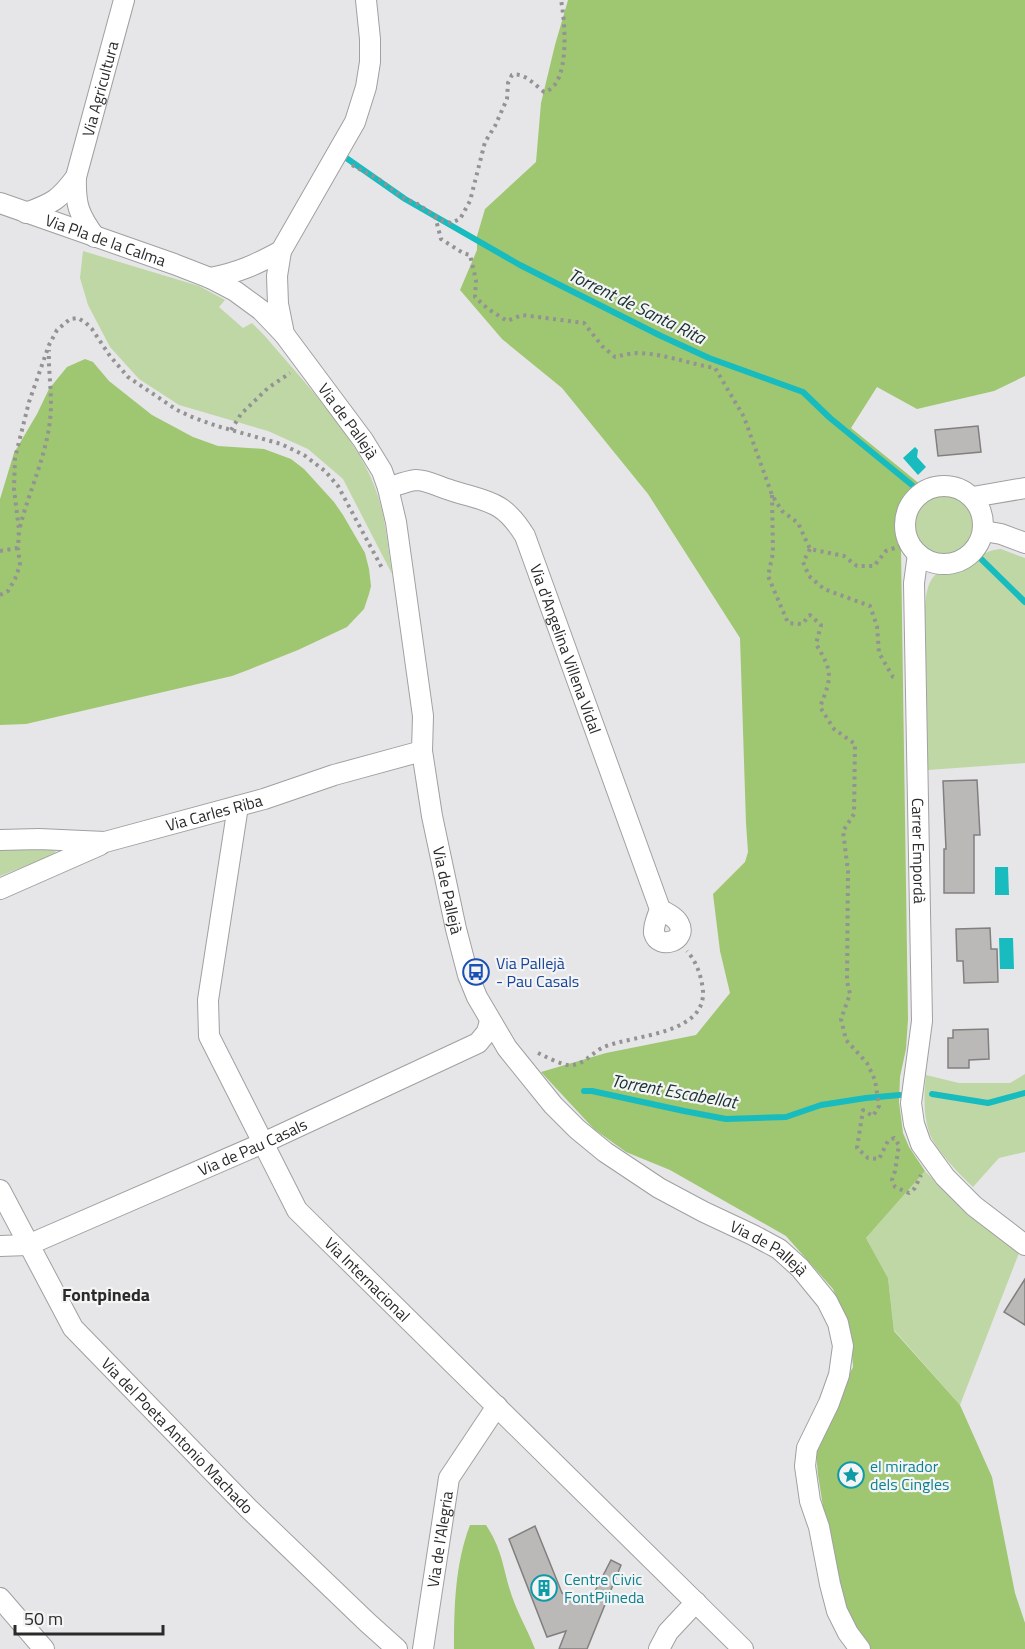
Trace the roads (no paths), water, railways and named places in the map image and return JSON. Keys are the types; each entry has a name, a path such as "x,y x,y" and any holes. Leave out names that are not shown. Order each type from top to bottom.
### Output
{"street":[{"name":"Via Agricultura","path":"95,237 78,208 75,196 76,177 124,0"},
{"name":"Via de Pallejà","path":"366,0 370,39 370,62 366,87 355,122 281,251 277,276 278,304 284,334 363,440 382,471 388,488 396,522 423,716 422,751 434,827 468,975 490,1020 507,1048 553,1105 577,1129 605,1152 659,1188 779,1249 800,1268 827,1301 838,1323 843,1346 839,1375 829,1403 807,1448 805,1466 837,1611 848,1633 860,1649"},
{"name":"Via Agricultura","path":"26,213 63,196 76,177"},
{"name":"Via Pla de la Calma","path":"0,203 210,278 235,291 261,310 284,334"},
{"path":"210,278 252,267 281,251"},
{"name":"Via d'Angelina Villena Vidal","path":"388,488 415,480 429,482 493,503 519,526 525,536 660,909 654,933 663,942 669,943 675,940"},
{"path":"942,486 958,488 973,497 980,508 984,531 973,553 962,561 946,565 932,563 913,548 905,526 907,512 916,498 928,489 942,486"},
{"path":"973,497 1025,488"},
{"path":"984,531 1001,534 1025,543"},
{"name":"Carrer Empordà","path":"913,548 922,1021 911,1103 914,1124 925,1150 945,1177 974,1206 1025,1245"},
{"name":"Via Carles Riba","path":"0,840 105,842 264,799 334,775 422,751"},
{"name":"Via Internacional","path":"238,806 208,1000 209,1036 297,1210 743,1649"},
{"path":"0,889 105,842"},
{"name":"Via de Pau Casals","path":"0,1246 28,1245 263,1143 478,1043 487,1032 490,1020"},
{"name":"Via del Poeta Antonio Machado","path":"0,1190 73,1328 248,1508 398,1649"},
{"name":"Via de l'Alegria","path":"423,1649 449,1478 497,1406"},
{"path":"0,1598 44,1649"},
{"path":"659,1649 668,1632 696,1602"}],"water":[{"path":"915,447 918,450 917,457 926,467 918,475 903,458"},
{"path":"995,867 1008,867 1009,895 995,895"},
{"path":"999,938 1013,938 1014,969 1000,969"}],"waterway":[{"name":"Torrent de Santa Rita","path":"342,155 405,199 520,265 709,358 803,392 830,418 912,485"},
{"name":"Torrent de Santa Rita","path":"976,554 1025,602"},
{"name":"Torrent Escabellat","path":"584,1091 726,1119 786,1117 821,1105 900,1095"},
{"name":"Torrent Escabellat","path":"932,1094 988,1103 1025,1093"}],"place":[{"name":"Via Pallejà - Pau Casals","path":"476,972"},
{"name":"el mirador dels Cingles","path":"851,1475"},
{"name":"Centre Civic FontPiineda","path":"544,1588"}],"district":[{"name":"Fontpineda","path":"106,1294"}]}
